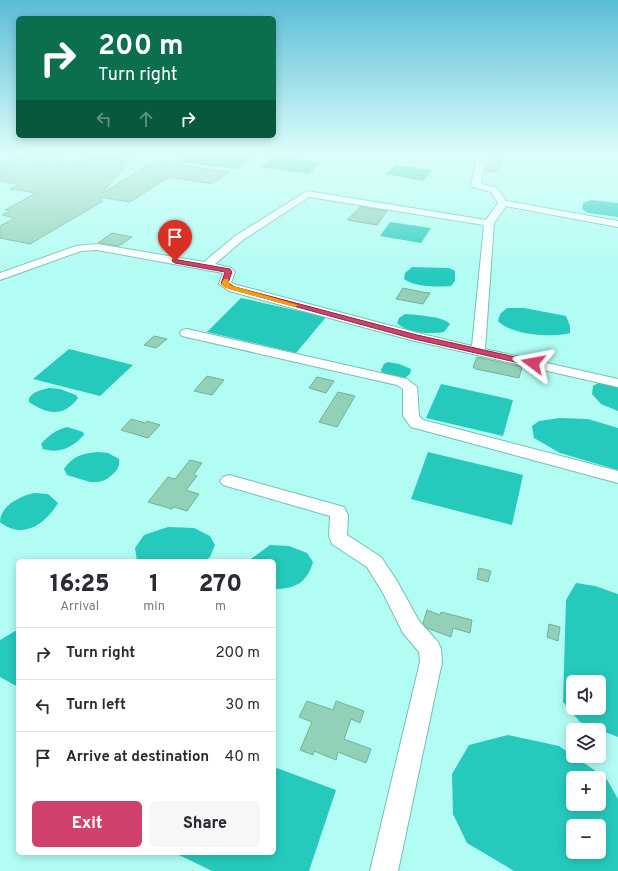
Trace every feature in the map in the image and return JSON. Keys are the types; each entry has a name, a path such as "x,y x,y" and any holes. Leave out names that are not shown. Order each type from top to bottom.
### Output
{"street":[{"path":"206,266 239,238 307,194 489,223"},
{"path":"497,194 503,203 618,224"},
{"path":"478,351 489,223 503,203"},
{"path":"0,277 80,248 93,247 206,266 228,270 229,272 225,284 233,288 416,337 618,383"},
{"path":"186,333 402,382 410,387 411,416 417,424 618,477"},
{"path":"229,481 338,512 340,518 337,536 339,539 374,562 390,587 411,627 430,650 431,662 384,871"}],"water":[{"path":"591,200 618,203 618,217 588,213 582,209 583,203"},
{"path":"390,222 431,228 421,243 380,236"},
{"path":"412,267 449,268 455,271 455,281 451,286 414,284 404,279 405,273"},
{"path":"241,298 326,317 296,353 207,332"},
{"path":"507,308 524,308 566,316 570,326 570,333 553,335 532,334 504,326 498,321 500,314"},
{"path":"405,314 422,315 442,319 450,324 444,332 425,333 413,331 402,327 397,323 399,318"},
{"path":"69,349 133,365 100,396 33,379"},
{"path":"388,362 399,364 411,369 410,374 405,378 398,378 382,374 381,370 384,364"},
{"path":"603,382 618,385 618,411 601,404 592,394 593,386"},
{"path":"441,384 513,400 503,436 426,418"},
{"path":"49,388 60,389 76,395 78,398 67,409 55,412 42,409 29,402 29,398 33,394"},
{"path":"560,418 588,419 618,428 618,470 560,453 534,438 532,426 539,421"},
{"path":"67,427 83,432 84,435 71,446 61,450 55,451 43,449 41,444 47,438 56,431"},
{"path":"98,452 108,453 119,459 118,468 108,478 103,481 92,482 67,475 64,469 75,458"},
{"path":"428,452 523,475 512,525 411,499"},
{"path":"34,493 48,494 58,503 47,518 32,528 25,530 17,530 0,522 3,511 7,507 17,499"},
{"path":"168,527 194,528 210,536 215,545 210,557 208,559 137,559 135,548 144,535"},
{"path":"270,545 289,546 307,553 313,562 304,580 288,588 276,589 276,559 251,559"},
{"path":"576,583 595,586 618,594 618,737 606,732 606,723 583,723 574,715 606,715 606,675 566,675 566,706 563,702 566,600"},
{"path":"16,631 16,686 0,677 0,640"},
{"path":"508,735 559,746 566,751 566,763 584,763 596,771 566,771 566,811 606,811 606,778 618,799 618,871 514,871 467,843 453,814 452,774 469,745"},
{"path":"276,768 336,790 309,871 212,871 179,855 276,855"}],"building":[{"path":"35,194 143,194 130,202 99,197 103,201 30,244 0,238 0,226 15,218 2,215 10,211 5,210"},
{"path":"360,207 387,211 377,225 347,220"},
{"path":"112,233 132,237 119,246 98,243"},
{"path":"403,288 430,293 423,304 396,299"},
{"path":"154,336 167,339 156,348 144,345"},
{"path":"477,357 522,367 519,378 476,369 473,367"},
{"path":"207,376 224,380 212,395 194,391"},
{"path":"317,377 334,381 326,393 309,388"},
{"path":"338,392 355,396 337,427 319,422"},
{"path":"131,419 145,423 147,421 160,425 148,438 121,430"},
{"path":"190,460 202,463 194,474 197,476 186,490 199,494 187,511 174,507 172,509 148,502 168,477 175,479"},
{"path":"479,568 491,571 488,582 477,579"},
{"path":"427,610 440,615 441,612 472,620 470,633 453,628 451,637 427,628 423,623"},
{"path":"549,624 560,627 558,641 547,637"},
{"path":"307,701 333,710 336,701 364,711 360,723 351,719 344,739 371,749 366,763 338,752 336,760 314,751 313,755 300,750 312,722 299,717"}],"slow traffic":[{"path":"226,280 225,285 227,286 295,305"}],"route":[{"path":"175,261 228,270 229,272 225,285 233,288 416,337 533,363"}]}
